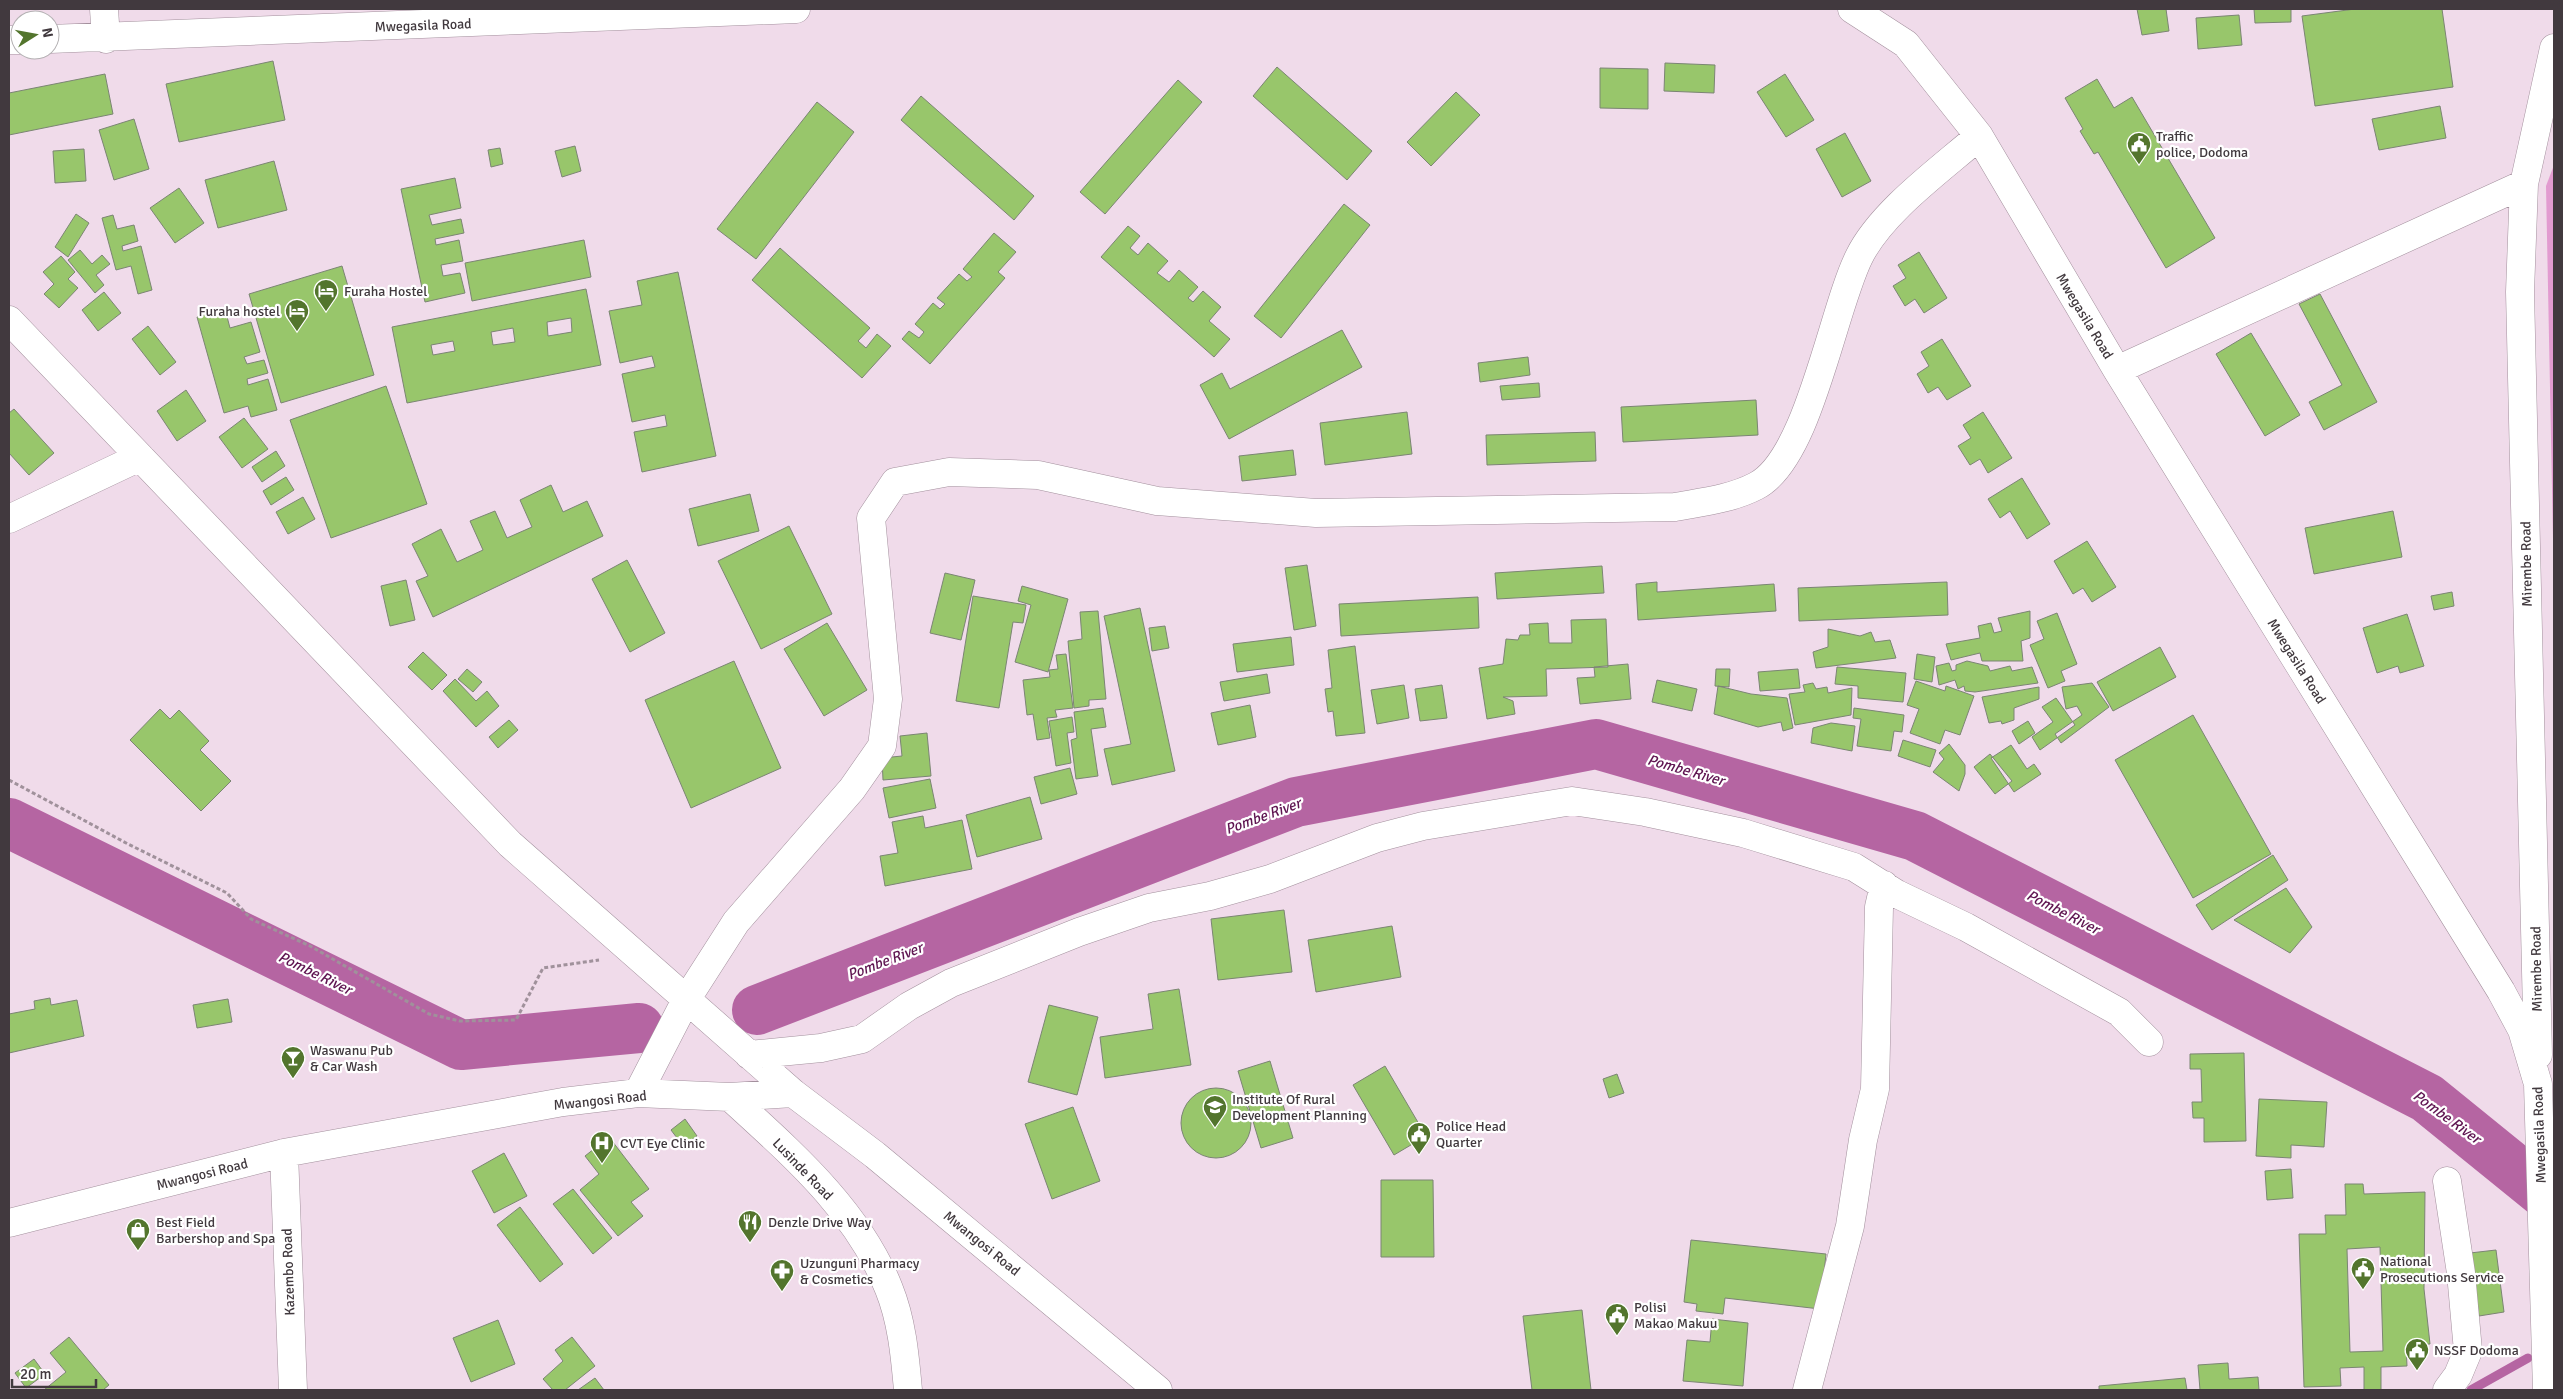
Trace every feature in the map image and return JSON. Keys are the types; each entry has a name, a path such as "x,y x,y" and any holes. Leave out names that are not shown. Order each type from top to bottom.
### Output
{"street":[{"path":"104,9 106,39"},
{"name":"Mwegasila Road","path":"60,39 106,39 685,11 796,9"},
{"name":"Mwegasila Road","path":"1857,10 1906,44 1979,136 2117,370 2501,991 2522,1030 2538,1084 2547,1390"},
{"name":"Mirembe Road","path":"2538,1084 2520,302 2524,184 2554,48"},
{"path":"638,1094 686,1000 736,922 852,789 882,746 888,699 871,518 895,482 949,472 1038,475 1157,500 1316,513 1675,507 1729,497 1757,486 1772,476 1782,460 1807,411 1858,258 1875,231 1891,214 1979,136"},
{"path":"2117,370 2524,184"},
{"path":"9,320 510,844 793,1093"},
{"path":"9,519 140,457"},
{"path":"749,1055 821,1048 862,1039 909,1006 951,983 1079,932 1149,908 1210,896 1270,879 1377,838 1423,826 1572,801 1645,812 1743,832 1854,867 2119,1012 2149,1042"},
{"path":"1807,1390 1850,1226 1863,1140 1875,1089 1879,907 1884,885"},
{"name":"Mwangosi Road","path":"9,1224 284,1153 564,1102 638,1094 730,1097 793,1093 875,1155 1158,1390"},
{"name":"Lusinde Road","path":"730,1097 802,1163 835,1201 870,1251 890,1290 905,1350 904,1389"},
{"name":"Kazembo Road","path":"284,1153 293,1390"},
{"path":"2448,1181 2468,1351 2458,1375 2448,1390"}],"path":[{"path":"9,780 227,893 251,919 310,946 429,1014 460,1021 516,1020 542,968 636,956"}],"shaded area":[{"path":"2554,165 2554,590 2546,186"}],"building":[{"path":"2137,9 2166,9 2169,31 2142,35"},
{"path":"2254,9 2291,9 2291,22 2255,23"},
{"path":"2355,9 2442,9 2453,87 2315,106 2302,16"},
{"path":"2239,15 2242,45 2198,49 2196,18"},
{"path":"273,61 285,120 179,142 166,84"},
{"path":"1665,63 1715,65 1714,93 1664,91"},
{"path":"1277,67 1372,151 1347,180 1253,96"},
{"path":"1600,68 1648,69 1648,109 1600,108"},
{"path":"105,74 113,114 9,135 9,93"},
{"path":"1785,74 1814,120 1786,137 1757,92"},
{"path":"2097,79 2114,108 2132,97 2215,238 2166,268 2098,152 2094,154 2080,131 2083,129 2065,98"},
{"path":"1178,80 1202,102 1105,214 1080,192"},
{"path":"1456,92 1480,115 1431,166 1407,142"},
{"path":"921,96 1034,196 1014,220 901,120"},
{"path":"817,102 854,132 756,259 717,229"},
{"path":"2440,106 2446,138 2379,150 2372,119"},
{"path":"134,119 149,169 114,180 99,130"},
{"path":"1845,133 1871,181 1842,197 1816,149"},
{"path":"575,146 581,171 562,177 555,151"},
{"path":"500,148 503,164 491,167 488,150"},
{"path":"84,149 86,181 55,183 53,151"},
{"path":"274,161 287,210 218,228 205,180"},
{"path":"455,178 461,208 429,215 432,225 461,219 464,233 435,239 436,245 459,240 463,261 441,265 443,276 460,273 465,293 425,302 401,189"},
{"path":"179,188 204,223 175,243 150,208"},
{"path":"1344,204 1370,225 1281,338 1254,316"},
{"path":"76,214 89,223 68,257 55,247"},
{"path":"113,215 117,229 134,225 138,241 122,246 123,251 141,246 152,290 138,294 131,266 116,270 102,218"},
{"path":"1128,226 1140,236 1130,248 1138,255 1148,243 1168,261 1157,273 1169,282 1179,270 1198,287 1188,298 1193,302 1203,291 1221,307 1209,321 1230,339 1214,357 1101,257"},
{"path":"994,233 1016,252 998,272 1005,278 930,364 902,339 909,331 919,338 924,332 915,324 933,303 940,309 945,304 937,298 959,274 967,281 972,277 963,269"},
{"path":"584,240 591,277 472,301 465,263"},
{"path":"780,248 870,328 858,341 866,348 877,334 891,346 862,378 752,280"},
{"path":"80,250 92,264 102,255 110,264 96,275 104,285 95,293 68,260"},
{"path":"1919,252 1947,298 1924,313 1915,299 1905,306 1893,286 1906,278 1898,265"},
{"path":"61,256 75,272 68,279 78,288 59,308 44,294 54,284 43,272"},
{"path":"342,266 374,375 281,403 249,294"},
{"path":"678,272 716,456 642,472 634,432 667,426 665,415 632,422 622,374 655,367 652,356 620,363 609,311 642,305 637,281"},
{"path":"586,289 601,365 407,403 392,327","holes":["571,318 572,332 548,336 547,322","513,328 515,342 493,345 491,332","453,341 455,351 433,355 431,345"]},
{"path":"104,292 121,313 98,331 82,310"},
{"path":"2320,294 2377,402 2324,430 2309,402 2342,385 2299,304"},
{"path":"225,309 230,328 251,322 260,352 244,357 247,364 264,360 268,373 247,379 248,385 268,379 277,410 251,417 248,406 224,413 197,317"},
{"path":"148,326 176,362 160,375 132,339"},
{"path":"1342,330 1362,367 1229,439 1200,385 1222,373 1230,389"},
{"path":"2251,333 2300,415 2265,436 2216,354"},
{"path":"1942,339 1971,386 1947,400 1938,387 1928,393 1917,374 1929,366 1921,352"},
{"path":"1528,357 1530,375 1480,382 1478,363"},
{"path":"1539,383 1540,397 1502,400 1500,386"},
{"path":"386,386 427,504 331,538 290,420"},
{"path":"186,390 206,421 177,441 157,411"},
{"path":"1756,400 1758,435 1623,442 1621,407"},
{"path":"14,409 54,453 29,475 9,453 9,413"},
{"path":"1407,412 1412,454 1325,465 1320,423"},
{"path":"1983,412 2012,458 1988,473 1980,459 1970,465 1958,446 1971,438 1963,425"},
{"path":"244,418 268,449 242,468 219,437"},
{"path":"1595,432 1596,461 1487,465 1486,435"},
{"path":"1293,450 1296,475 1242,481 1239,456"},
{"path":"276,451 285,466 262,482 252,467"},
{"path":"286,477 294,490 271,505 263,491"},
{"path":"2022,478 2050,524 2027,539 2010,511 2000,518 1988,499"},
{"path":"551,485 563,512 587,501 603,536 433,617 416,581 428,576 412,544 441,529 457,562 483,550 470,521 495,511 507,538 532,527 520,500"},
{"path":"750,494 759,531 698,546 689,509"},
{"path":"303,497 315,519 288,534 276,512"},
{"path":"2393,511 2402,557 2314,574 2305,528"},
{"path":"789,526 832,614 761,649 718,561"},
{"path":"2087,541 2116,587 2092,602 2083,588 2073,594 2054,561"},
{"path":"627,560 665,633 630,652 592,579"},
{"path":"1307,565 1316,626 1294,630 1285,568"},
{"path":"1602,566 1604,593 1497,599 1495,573"},
{"path":"945,573 975,580 961,640 930,633"},
{"path":"406,580 415,620 390,626 381,586"},
{"path":"1657,582 1657,592 1774,584 1776,611 1638,620 1636,584"},
{"path":"1947,582 1948,615 1799,621 1798,588"},
{"path":"1022,586 1068,599 1048,672 1015,662 1031,605 1018,601"},
{"path":"2452,592 2454,606 2434,610 2431,596"},
{"path":"973,596 1026,605 1023,623 1013,622 999,708 956,701"},
{"path":"1478,597 1479,628 1341,636 1339,604"},
{"path":"1140,608 1175,771 1112,785 1104,749 1131,744 1104,616"},
{"path":"1098,611 1106,699 1089,700 1089,706 1074,708 1068,641 1082,639 1080,612"},
{"path":"2030,611 2030,638 2021,641 2023,661 1982,661 1980,653 1951,660 1946,644 1980,638 1978,626 1991,623 1994,633 2002,631 1998,618"},
{"path":"2057,613 2077,664 2061,671 2065,681 2048,688 2030,645 2044,639 2037,621"},
{"path":"2407,614 2424,666 2400,673 2398,666 2377,673 2363,628"},
{"path":"1606,619 1608,667 1546,669 1547,696 1503,697 1513,701 1515,714 1487,719 1479,668 1503,664 1506,639 1518,640 1520,635 1530,635 1529,624 1548,623 1549,643 1572,643 1571,620"},
{"path":"827,623 867,690 824,716 784,649"},
{"path":"1165,626 1169,648 1152,651 1149,628"},
{"path":"1828,629 1860,636 1871,632 1875,642 1890,640 1896,658 1816,668 1813,652 1828,647"},
{"path":"1291,637 1294,665 1237,672 1233,644"},
{"path":"1355,646 1365,733 1336,736 1333,711 1328,712 1325,689 1332,688 1328,650"},
{"path":"2160,647 2176,677 2113,711 2097,682"},
{"path":"423,652 447,675 432,690 408,667"},
{"path":"1066,654 1073,708 1055,710 1057,717 1047,718 1050,738 1037,740 1033,714 1027,715 1023,680 1050,677 1049,670 1058,669 1056,655"},
{"path":"1917,654 1935,657 1932,682 1914,679"},
{"path":"734,661 781,768 691,808 645,700"},
{"path":"1967,661 1988,666 1990,671 2010,666 2012,671 2032,667 2038,683 1975,692 1965,691 1964,686 1958,689 1955,680 1939,685 1936,666 1949,663 1952,671 1956,670 1956,665"},
{"path":"1628,664 1631,699 1580,704 1577,678 1595,677 1594,667"},
{"path":"1837,667 1906,673 1903,702 1858,698 1858,686 1835,684"},
{"path":"467,669 482,682 473,692 458,679"},
{"path":"1716,669 1730,669 1729,687 1715,686"},
{"path":"1798,669 1800,688 1760,691 1758,672"},
{"path":"1267,674 1270,693 1224,701 1220,682"},
{"path":"455,679 476,701 487,691 499,706 476,727 443,691"},
{"path":"1657,680 1697,689 1692,711 1652,702"},
{"path":"1916,681 1945,691 1946,686 1974,696 1960,735 1945,730 1940,744 1910,733 1919,709 1907,705"},
{"path":"1813,683 1816,689 1827,687 1828,693 1852,688 1851,715 1795,725 1789,694 1805,692 1803,685"},
{"path":"2092,683 2109,707 2061,743 2055,734 2082,715 2077,706 2066,709 2062,687"},
{"path":"1404,685 1409,718 1377,724 1371,690"},
{"path":"1442,685 1447,718 1420,721 1415,689"},
{"path":"1718,686 1751,694 1787,698 1793,728 1783,731 1781,722 1758,727 1714,714"},
{"path":"2039,687 2039,699 2014,708 2014,720 2002,724 2001,721 1989,723 1982,697"},
{"path":"2056,698 2075,725 2040,750 2032,737 2053,722 2042,707"},
{"path":"1250,705 1256,737 1218,745 1211,713"},
{"path":"1103,708 1106,727 1091,729 1098,776 1076,779 1071,740 1077,738 1074,712"},
{"path":"1854,708 1904,715 1902,732 1894,731 1891,751 1857,746 1861,719 1853,718"},
{"path":"160,709 170,719 179,710 209,741 200,750 231,781 201,811 130,740"},
{"path":"2193,715 2271,854 2193,898 2115,760"},
{"path":"1072,717 1074,732 1067,733 1071,763 1056,766 1049,721"},
{"path":"509,720 518,730 498,748 489,737"},
{"path":"2028,721 2035,733 2019,744 2012,731"},
{"path":"1831,723 1855,726 1852,751 1811,743 1813,728"},
{"path":"927,733 931,776 883,780 882,758 902,756 900,736"},
{"path":"1903,740 1936,750 1930,767 1898,756"},
{"path":"1949,744 1965,765 1965,774 1959,791 1933,772 1944,759 1939,753"},
{"path":"2011,745 2027,769 2034,764 2041,774 2014,792 1991,758"},
{"path":"1990,754 2012,781 1995,794 1974,767"},
{"path":"1070,768 1077,794 1041,804 1034,777"},
{"path":"930,779 936,808 889,818 883,788"},
{"path":"1030,797 1042,839 977,857 966,815"},
{"path":"923,816 925,828 962,820 972,869 885,886 880,856 898,853 892,822"},
{"path":"2273,855 2288,880 2212,930 2196,905"},
{"path":"2286,888 2312,927 2290,953 2234,920"},
{"path":"1284,910 1292,972 1218,980 1211,919"},
{"path":"1392,926 1401,977 1316,992 1308,940"},
{"path":"1179,989 1191,1065 1105,1078 1100,1037 1153,1029 1148,994"},
{"path":"50,998 51,1005 77,1000 84,1036 9,1053 9,1014 35,1009 34,1001"},
{"path":"228,999 232,1022 197,1028 193,1005"},
{"path":"1049,1005 1098,1017 1077,1095 1028,1082"},
{"path":"2244,1053 2246,1141 2204,1142 2204,1118 2193,1118 2192,1102 2202,1102 2201,1069 2190,1069 2190,1054"},
{"path":"1270,1061 1293,1138 1261,1148 1238,1071"},
{"path":"1385,1066 1426,1136 1394,1155 1353,1085"},
{"path":"1617,1074 1624,1093 1609,1098 1603,1079"},
{"path":"1223,1088 1236,1094 1245,1103 1249,1109 1251,1123 1249,1137 1241,1148 1230,1156 1209,1158 1202,1156 1191,1148 1183,1137 1181,1116 1183,1109 1191,1098 1202,1090"},
{"path":"2259,1099 2327,1102 2324,1147 2291,1145 2291,1158 2256,1156"},
{"path":"1073,1107 1100,1181 1052,1199 1025,1124"},
{"path":"685,1119 697,1136 683,1146 671,1130"},
{"path":"609,1137 649,1189 631,1202 643,1216 618,1236 580,1190 599,1174 585,1156"},
{"path":"504,1153 527,1196 494,1213 472,1171"},
{"path":"2291,1169 2293,1198 2267,1200 2265,1171"},
{"path":"1381,1180 1433,1180 1434,1257 1381,1257"},
{"path":"2345,1184 2363,1184 2364,1194 2425,1192 2424,1289 2430,1344 2406,1345 2407,1366 2381,1367 2381,1390 2364,1390 2364,1367 2340,1368 2341,1386 2304,1387 2299,1234 2326,1234 2325,1215 2346,1215","holes":["2380,1247 2383,1351 2350,1352 2347,1249"]},
{"path":"573,1189 612,1238 593,1254 553,1204"},
{"path":"520,1207 563,1264 540,1282 497,1225"},
{"path":"1691,1240 1826,1254 1820,1309 1725,1298 1723,1314 1696,1311 1697,1304 1684,1302"},
{"path":"2496,1250 2504,1312 2479,1316 2470,1253"},
{"path":"1582,1310 1591,1390 1532,1390 1523,1316"},
{"path":"1712,1319 1748,1323 1743,1386 1683,1381 1687,1340 1710,1342"},
{"path":"498,1320 515,1364 471,1382 453,1338"},
{"path":"69,1337 109,1385 103,1390 44,1390 66,1372 50,1353"},
{"path":"572,1337 595,1366 565,1390 553,1390 543,1379 563,1361 555,1350"},
{"path":"34,1359 45,1374 26,1388 15,1373"},
{"path":"2228,1363 2229,1379 2258,1377 2259,1390 2200,1390 2198,1365"},
{"path":"595,1378 604,1390 578,1390"},
{"path":"2185,1378 2187,1390 2099,1390 2099,1386"}],"waterway":[{"name":"Pombe River","path":"757,1010 1296,802 1596,744 1915,836 2427,1098 2554,1201"},
{"name":"Pombe River","path":"9,823 461,1045 639,1028"},
{"path":"2471,1390 2528,1358"}],"place":[{"name":"Traffic police, Dodoma","path":"2139,165"},
{"name":"Furaha Hostel","path":"326,312"},
{"name":"Furaha hostel","path":"297,332"},
{"name":"Waswanu Pub & Car Wash","path":"293,1079"},
{"name":"Institute Of Rural Development Planning","path":"1215,1128"},
{"name":"Police Head Quarter","path":"1419,1155"},
{"name":"CVT Eye Clinic","path":"602,1164"},
{"name":"Denzle Drive Way","path":"750,1243"},
{"name":"Best Field Barbershop and Spa","path":"138,1251"},
{"name":"National Prosecutions Service","path":"2363,1290"},
{"name":"Uzunguni Pharmacy & Cosmetics","path":"782,1292"},
{"name":"Polisi Makao Makuu","path":"1617,1336"},
{"name":"NSSF Dodoma","path":"2417,1371"}]}
